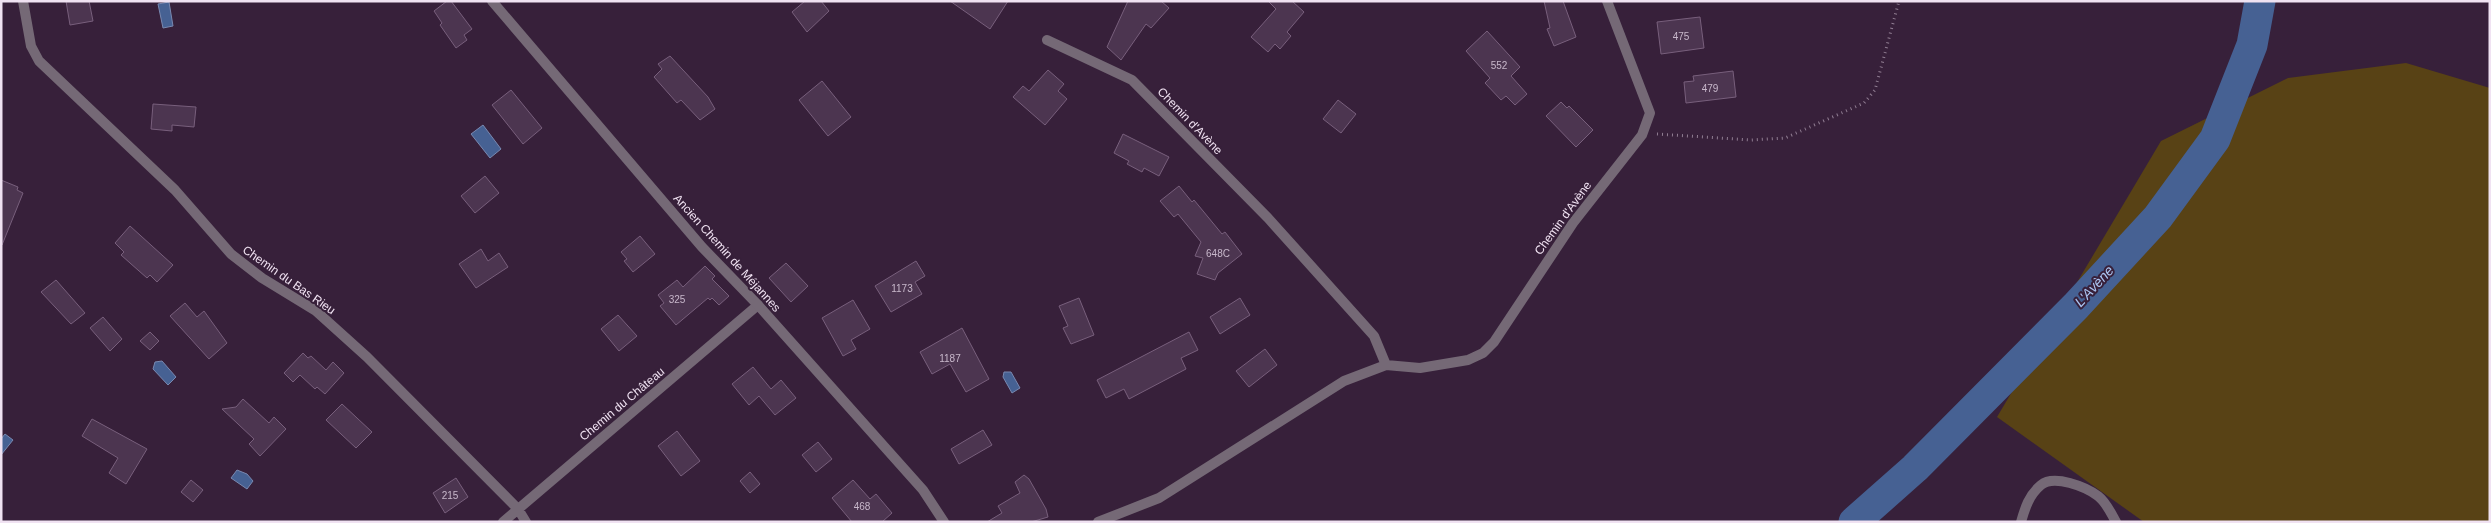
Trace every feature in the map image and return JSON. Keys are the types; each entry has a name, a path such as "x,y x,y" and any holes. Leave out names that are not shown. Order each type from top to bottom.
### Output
{"street":[{"name":"Chemin du Bas Rieu","path":"24,1 31,46 39,61 175,190 231,254 262,278 316,311 367,357 518,509 526,522"},
{"name":"Ancien Chemin de Méjannes","path":"492,1 702,247 758,305 923,490 944,522"},
{"name":"Chemin d'Avène","path":"1098,522 1159,498 1344,381 1386,365 1420,368 1448,365 1468,360 1483,352 1494,342 1573,223 1642,135 1650,113 1608,1"},
{"name":"Chemin d'Avène","path":"1047,40 1132,80 1268,218 1374,336 1386,365"},
{"name":"Chemin du Château","path":"503,522 758,305"},
{"path":"2021,522 2028,499 2042,484 2060,481 2071,483 2099,496 2116,522"}],"path":[{"path":"1642,135 1661,134 1751,140 1785,138 1864,103 1875,90 1899,1"}],"shaded area":[{"path":"2406,63 2490,88 2490,522 2144,522 1997,417 2161,141 2288,78"}],"water":[{"path":"169,2 173,26 163,28 158,4"},
{"path":"483,125 501,149 490,158 471,134"},
{"path":"162,361 176,377 168,385 153,369 155,362"},
{"path":"1004,372 1011,372 1020,388 1012,393 1003,377"},
{"path":"5,434 13,440 1,455 1,439"},
{"path":"237,470 247,474 253,481 247,489 231,478"}],"building":[{"path":"66,1 89,1 93,21 70,25"},
{"path":"447,1 451,1 472,29 464,35 467,40 456,48 440,25 442,23 434,11"},
{"path":"805,1 821,1 829,11 807,32 792,12"},
{"path":"950,1 1008,1 990,29"},
{"path":"1128,1 1161,1 1169,8 1151,28 1146,24 1121,60 1107,47"},
{"path":"1268,1 1292,1 1304,12 1287,32 1291,36 1280,49 1275,44 1268,52 1251,37 1276,9"},
{"path":"1544,1 1563,1 1576,37 1554,46 1547,29 1550,28"},
{"path":"1700,17 1704,48 1661,54 1657,22"},
{"path":"1487,31 1520,67 1511,76 1527,94 1515,105 1506,96 1501,100 1485,83 1490,78 1466,51"},
{"path":"670,56 708,97 715,109 700,120 681,100 677,103 654,77 662,69 658,64"},
{"path":"1048,70 1064,84 1058,91 1067,99 1045,125 1013,97 1023,86 1029,91"},
{"path":"1733,71 1736,97 1686,103 1684,82 1694,81 1693,76"},
{"path":"822,81 851,117 828,136 799,100"},
{"path":"511,90 542,128 523,144 492,105"},
{"path":"1338,100 1356,114 1341,133 1323,119"},
{"path":"1561,102 1567,108 1569,106 1593,130 1576,147 1546,116"},
{"path":"153,104 196,107 194,127 172,125 172,131 151,129"},
{"path":"1123,134 1169,157 1159,176 1144,168 1142,172 1127,164 1129,161 1114,153"},
{"path":"485,176 499,193 475,213 461,196"},
{"path":"1,180 18,187 17,190 23,193 2,245"},
{"path":"1179,186 1192,202 1194,200 1222,234 1225,232 1242,254 1218,273 1215,280 1197,274 1203,258 1195,256 1201,242 1178,214 1174,217 1160,201"},
{"path":"130,226 173,265 157,282 150,275 147,278 121,255 124,252 115,243"},
{"path":"640,236 655,254 633,272 624,261 627,259 621,252"},
{"path":"481,249 488,261 499,253 508,267 476,288 459,264"},
{"path":"916,261 925,276 915,282 922,294 891,312 875,286"},
{"path":"786,263 808,286 791,302 769,278"},
{"path":"705,266 715,276 712,279 729,296 719,305 712,298 710,300 708,298 676,325 660,306 664,303 658,295 677,280 683,287"},
{"path":"56,280 85,313 71,324 41,292"},
{"path":"1079,298 1094,335 1071,344 1063,328 1068,326 1059,306"},
{"path":"1240,298 1250,315 1220,334 1210,317"},
{"path":"853,300 870,329 851,340 856,349 843,356 822,318"},
{"path":"185,303 197,317 204,311 227,343 209,359 170,316"},
{"path":"618,315 637,336 619,351 601,329"},
{"path":"103,317 122,339 110,351 90,328"},
{"path":"962,328 989,379 966,392 950,364 932,374 920,352"},
{"path":"150,332 159,341 150,350 140,341"},
{"path":"1189,332 1198,350 1181,358 1186,369 1129,399 1124,389 1106,398 1097,380"},
{"path":"1265,349 1277,365 1249,387 1236,371"},
{"path":"303,353 308,358 311,356 326,370 333,362 344,373 325,394 317,387 315,389 300,375 293,382 284,373"},
{"path":"753,367 771,389 781,380 796,398 775,415 759,396 749,405 732,384"},
{"path":"243,399 269,423 274,417 286,429 260,456 249,444 254,439 222,409 236,407"},
{"path":"342,404 372,432 356,448 326,420"},
{"path":"92,419 147,449 126,484 109,473 118,458 82,436"},
{"path":"983,430 992,445 959,464 951,449"},
{"path":"677,431 700,461 681,476 658,446"},
{"path":"818,442 832,459 816,472 802,455"},
{"path":"750,472 760,484 750,493 740,481"},
{"path":"1024,475 1029,479 1046,509 1048,517 1031,522 987,522 1002,513 998,506 1020,493 1015,482"},
{"path":"456,478 468,497 445,513 433,493"},
{"path":"191,480 203,490 193,502 181,492"},
{"path":"853,480 870,499 876,494 892,513 882,522 852,522 832,498"}],"waterway":[{"name":"L'Avène","path":"1854,522 1915,468 2076,306 2158,217 2215,139 2252,45 2260,1"}]}
